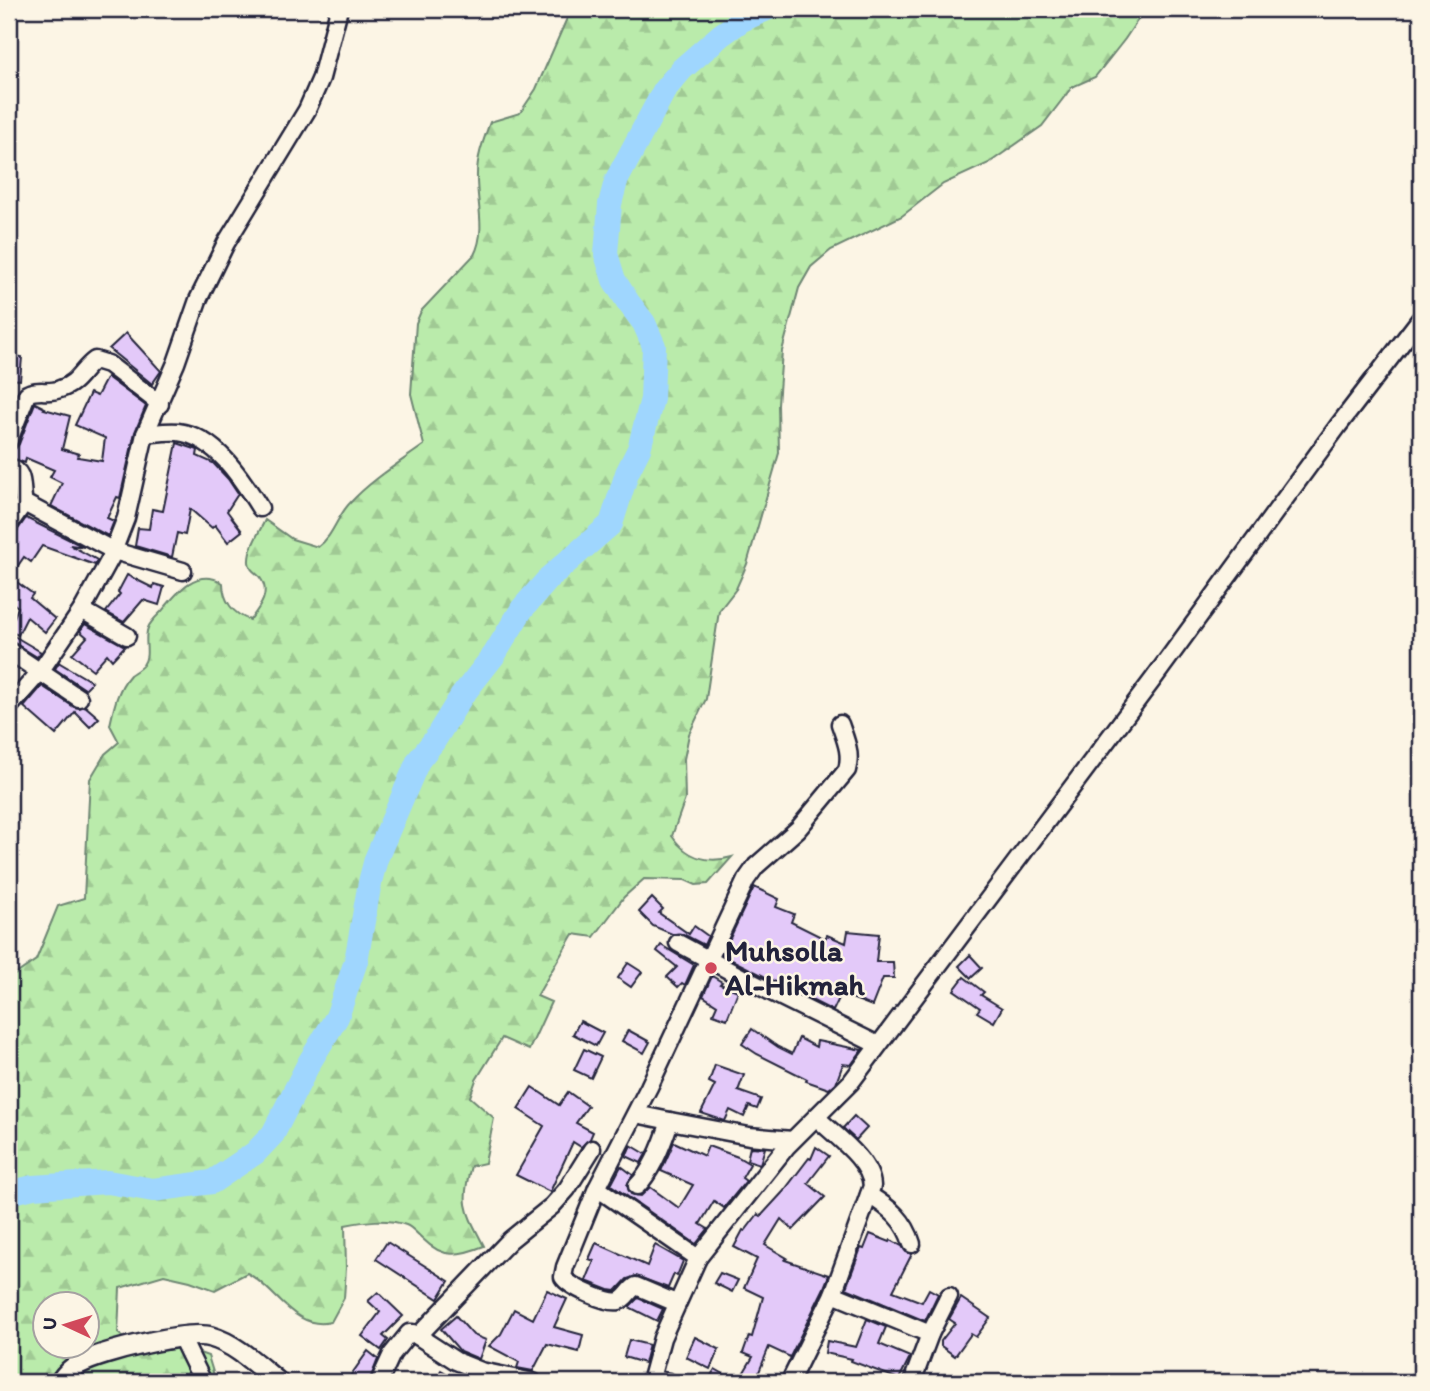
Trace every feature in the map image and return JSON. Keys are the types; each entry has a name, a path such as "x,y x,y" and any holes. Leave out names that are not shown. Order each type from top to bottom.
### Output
{"street":[{"path":"9,707 39,673 82,610 114,551 126,518 145,434 160,404 198,300 226,243 307,110 321,78 339,9"},
{"path":"670,1382 650,1381 662,1338 698,1258 792,1140 851,1083 1421,318"},
{"path":"9,440 27,394 67,387 78,380 95,360 108,364 160,404"},
{"path":"145,434 177,432 201,441 219,454 260,508"},
{"path":"9,467 17,469 21,474 18,503 9,524"},
{"path":"18,503 114,551 183,571"},
{"path":"82,610 127,636"},
{"path":"9,651 79,698"},
{"path":"676,1303 636,1286 630,1289 625,1297 615,1301 577,1289 564,1280 568,1256 597,1188 750,873 798,829 844,775 850,759 840,724"},
{"path":"678,943 878,1045"},
{"path":"635,1114 749,1136 792,1140"},
{"path":"791,1380 833,1294 870,1195 872,1179 864,1163 816,1117"},
{"path":"636,1186 654,1159 670,1121"},
{"path":"418,1336 502,1248 552,1206 567,1189 592,1149"},
{"path":"597,1188 698,1258"},
{"path":"870,1195 890,1208 901,1220 912,1244"},
{"path":"833,1294 930,1334"},
{"path":"912,1382 930,1334 949,1296"},
{"path":"379,1382 392,1354 406,1334 413,1333 456,1361 481,1371 533,1382"},
{"path":"60,1382 76,1365 87,1360 132,1347 200,1335 223,1341 278,1382"},
{"path":"181,1338 203,1382"}],"green space":[{"path":"571,9 1145,9 1095,77 1072,87 1042,126 989,163 943,184 902,216 831,250 811,267 799,288 782,351 778,405 779,453 747,564 736,589 719,611 706,699 689,734 684,759 685,799 672,836 684,849 698,857 714,860 732,857 708,884 696,885 685,880 644,879 624,897 594,937 573,934 537,996 551,1002 529,1050 502,1038 476,1080 470,1097 494,1118 485,1163 471,1166 466,1190 469,1216 484,1246 467,1252 444,1253 406,1225 376,1221 345,1225 344,1298 331,1322 306,1320 247,1273 215,1290 164,1275 120,1288 118,1333 142,1353 169,1342 208,1356 216,1382 9,1382 9,979 36,960 58,906 84,898 90,779 105,754 119,742 110,725 119,693 130,675 145,661 150,623 181,589 196,580 214,579 223,583 230,606 250,620 260,606 265,590 251,568 249,557 265,520 292,539 318,547 358,495 424,445 411,394 416,323 421,311 474,255 478,245 480,226 477,167 490,122 520,113 536,89"}],"building":[{"path":"126,333 161,371 152,384 109,349"},
{"path":"9,355 22,357 20,380 9,379"},
{"path":"107,377 146,406 135,432 120,498 117,497 107,518 114,521 108,536 51,506 62,483 50,477 54,470 26,458 25,463 9,457 9,450 15,449 19,444 35,403 44,409 70,416 62,449 79,454 78,457 102,461 105,438 75,425 90,393 97,396"},
{"path":"177,443 198,450 197,456 213,463 228,479 238,494 227,511 242,531 228,542 215,525 212,528 190,509 185,535 177,533 172,557 135,546 138,528 149,529 152,509 163,511"},
{"path":"26,518 84,547 70,545 97,560 95,565 42,546 31,562 24,557 10,577 33,594 30,598 55,619 45,632 27,617 18,635 9,631 18,607 9,600 9,534 17,531"},
{"path":"127,575 153,588 154,584 164,587 159,605 143,600 124,622 106,612 120,594 118,592"},
{"path":"85,624 125,646 112,660 107,654 93,670 72,654 87,637 80,631"},
{"path":"14,636 41,652 37,657 11,641"},
{"path":"59,662 92,682 85,689 55,669"},
{"path":"42,686 74,707 85,706 99,718 90,727 75,712 56,735 24,707"},
{"path":"754,887 779,899 776,907 794,914 791,922 825,939 827,935 846,943 848,931 879,934 876,962 893,962 894,978 883,978 872,1006 841,994 833,1011 722,955"},
{"path":"652,898 663,909 659,913 689,934 694,926 708,936 704,945 683,934 672,934 653,926 639,912"},
{"path":"661,945 694,965 685,985 682,983 678,987 667,977 677,967 657,951"},
{"path":"970,955 982,968 971,978 959,966"},
{"path":"628,963 642,972 631,987 618,978"},
{"path":"712,976 722,982 720,984 738,991 727,1019 713,1014 717,1005 703,996"},
{"path":"964,977 984,992 981,995 1002,1008 994,1022 977,1012 980,1008 954,990"},
{"path":"580,1021 603,1033 596,1046 573,1034"},
{"path":"752,1029 792,1054 799,1038 816,1047 817,1041 862,1050 851,1065 843,1064 836,1083 829,1089 806,1081 807,1079 742,1044"},
{"path":"628,1030 650,1042 644,1053 622,1041"},
{"path":"584,1049 601,1057 591,1078 574,1070"},
{"path":"715,1065 744,1075 738,1091 761,1099 757,1109 749,1106 744,1117 730,1110 725,1121 701,1113 715,1085 709,1082"},
{"path":"532,1087 559,1105 568,1092 588,1106 576,1123 593,1132 581,1147 573,1142 550,1192 516,1175 544,1126 518,1109"},
{"path":"854,1116 867,1128 856,1140 843,1128"},
{"path":"674,1142 704,1156 708,1146 750,1164 742,1178 746,1181 724,1208 714,1201 700,1224 708,1229 696,1244 611,1185 621,1166 633,1175 627,1185 631,1194 641,1196 650,1187 679,1208 693,1185 661,1171"},
{"path":"631,1145 646,1154 641,1163 626,1156"},
{"path":"750,1147 765,1148 760,1164 747,1160"},
{"path":"816,1147 829,1156 808,1183 825,1197 793,1230 781,1219 765,1245 787,1258 785,1260 829,1275 790,1357 769,1347 755,1382 738,1382 753,1357 743,1353 749,1336 752,1337 763,1297 744,1288 757,1259 734,1247 743,1230 745,1231 758,1214 761,1216 783,1192 809,1158 811,1159"},
{"path":"870,1234 890,1242 891,1240 912,1254 893,1291 922,1302 929,1289 938,1294 925,1321 846,1288 861,1248 864,1249"},
{"path":"387,1242 449,1281 438,1299 376,1259"},
{"path":"596,1243 647,1266 655,1245 683,1261 668,1288 636,1276 627,1279 616,1291 609,1290 586,1281 594,1261 589,1259"},
{"path":"720,1273 738,1280 732,1292 714,1283"},
{"path":"547,1290 567,1299 554,1327 583,1335 579,1352 547,1344 533,1371 517,1368 519,1362 489,1346 501,1334 514,1309 533,1319"},
{"path":"378,1292 403,1316 383,1336 388,1340 381,1350 362,1336 380,1312 368,1301"},
{"path":"638,1298 663,1309 657,1321 629,1307"},
{"path":"961,1298 990,1318 976,1337 971,1334 955,1356 941,1346 941,1341 955,1323 949,1319"},
{"path":"456,1316 473,1335 486,1340 479,1359 460,1351 441,1329"},
{"path":"867,1319 886,1327 879,1344 910,1357 899,1379 851,1361 852,1359 825,1353 827,1341 856,1347"},
{"path":"695,1337 719,1349 710,1369 686,1357"},
{"path":"629,1340 649,1345 644,1363 624,1357"},
{"path":"368,1351 378,1359 369,1382 346,1382"},
{"path":"715,1369 738,1382 707,1382"},
{"path":"441,1370 462,1382 434,1382"}],"waterway":[{"path":"9,1193 33,1187 108,1182 153,1190 212,1182 255,1153 273,1134 309,1063 337,1017 356,961 376,859 418,761 434,741 461,697 494,655 522,609 551,576 611,524 627,473 639,449 652,399 654,346 644,323 614,280 606,254 610,204 616,181 665,89 682,69 742,20 767,9"}],"place":[{"name":"Muhsolla Al-Hikmah","path":"711,968"}]}
